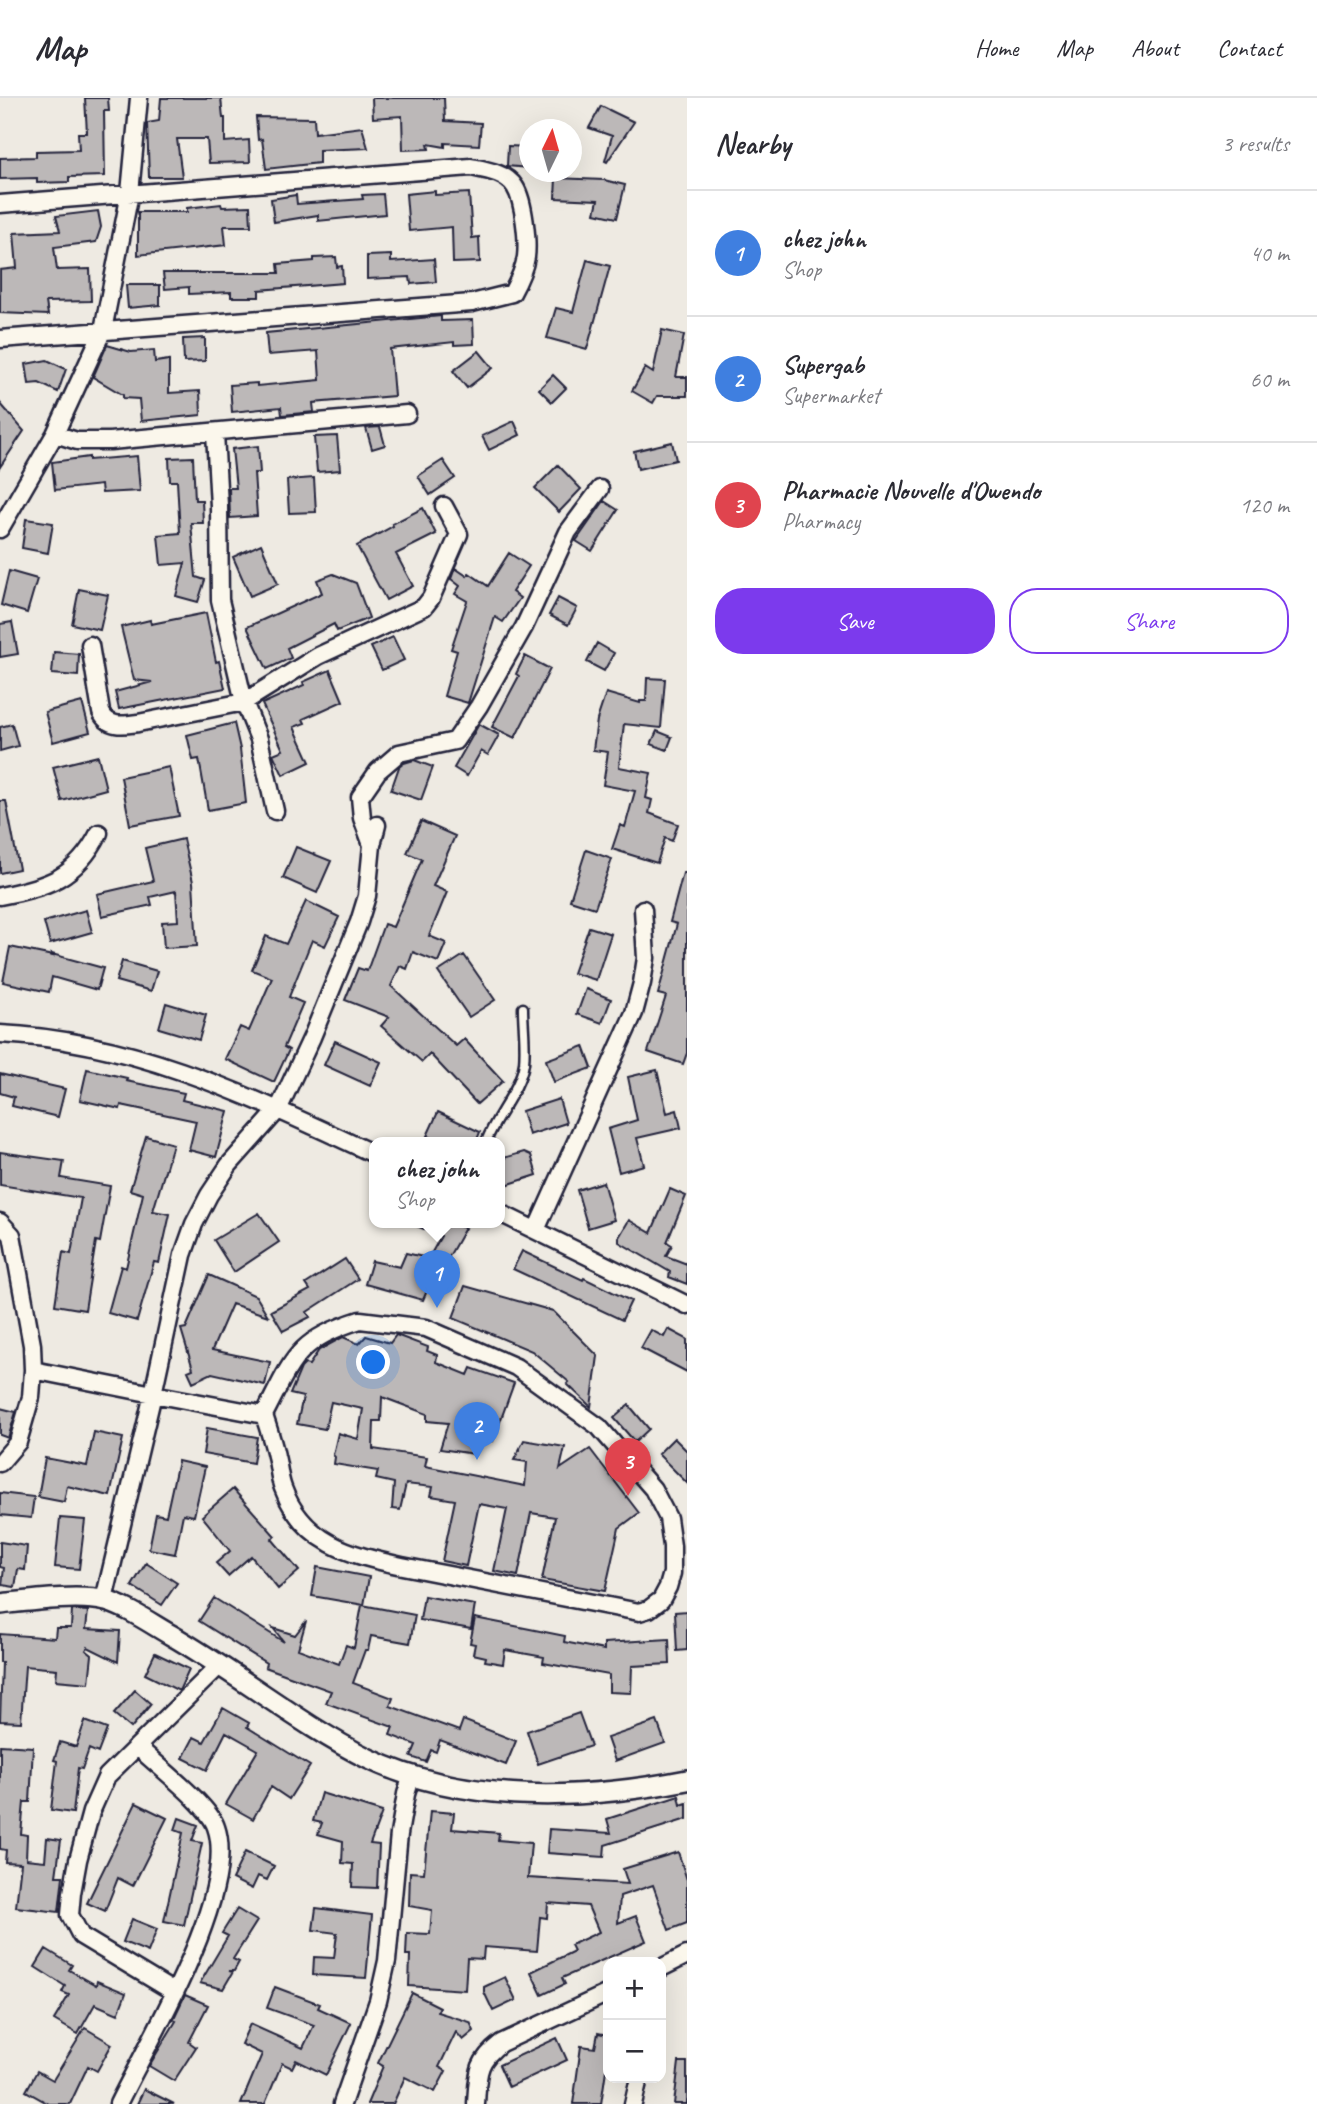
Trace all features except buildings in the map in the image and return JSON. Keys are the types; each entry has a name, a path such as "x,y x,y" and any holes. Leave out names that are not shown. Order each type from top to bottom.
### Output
{"street":[{"path":"0,529 55,434 103,330 130,193 139,98"},
{"path":"0,205 471,167 495,171 515,186 524,220 526,257 520,279 512,293 472,303 0,339"},
{"path":"55,434 88,442 215,433 407,414"},
{"path":"215,433 220,600 244,702 259,739 275,811"},
{"path":"372,845 362,818 360,797 379,771 399,753 455,741 524,627 568,532 600,489"},
{"path":"90,645 101,712 104,719 113,724 138,723 244,702 317,656 424,607 432,598 458,534 457,527 444,506"},
{"path":"104,1600 183,1255 194,1224 209,1195 229,1165 278,1110 312,1037 359,922 367,895 372,845 377,825"},
{"path":"0,896 47,884 74,870 99,833"},
{"path":"536,1230 634,1013 646,958 643,909"},
{"path":"0,1034 109,1048 163,1063 213,1082 369,1152"},
{"path":"505,1215 687,1305"},
{"path":"0,1222 12,1235 32,1345 33,1370 31,1397 18,1442 0,1463"},
{"path":"360,1321 426,1328 516,1367 599,1427 653,1489 680,1546 680,1573 661,1600 639,1612 369,1559 319,1539 302,1523 290,1506 282,1485 264,1415 292,1360 309,1343 327,1332 360,1321"},
{"path":"33,1370 264,1415"},
{"path":"0,1604 54,1599 104,1600 132,1612 370,1759 412,1775 462,1787 516,1794 612,1792 687,1780"},
{"path":"174,1992 93,1945 81,1936 70,1915 78,1860 91,1812 107,1776 220,1665"},
{"path":"118,2104 174,1992 207,1915 218,1878 220,1845 216,1825 205,1810 138,1747"},
{"path":"342,2104 368,2034 384,1974 399,1834 412,1775"},
{"path":"666,1966 687,1955"},
{"path":"475,2104 479,2066 488,2053 501,2043 603,1995"},
{"path":"633,2104 638,2083"}],"lane":[{"path":"488,1137 518,1082 524,1063 523,1008"}],"place":[{"name":"chez john","path":"437,1308"},
{"name":"Supergab","path":"477,1460"},
{"name":"Pharmacie Nouvelle d'Owendo","path":"628,1496"}]}
